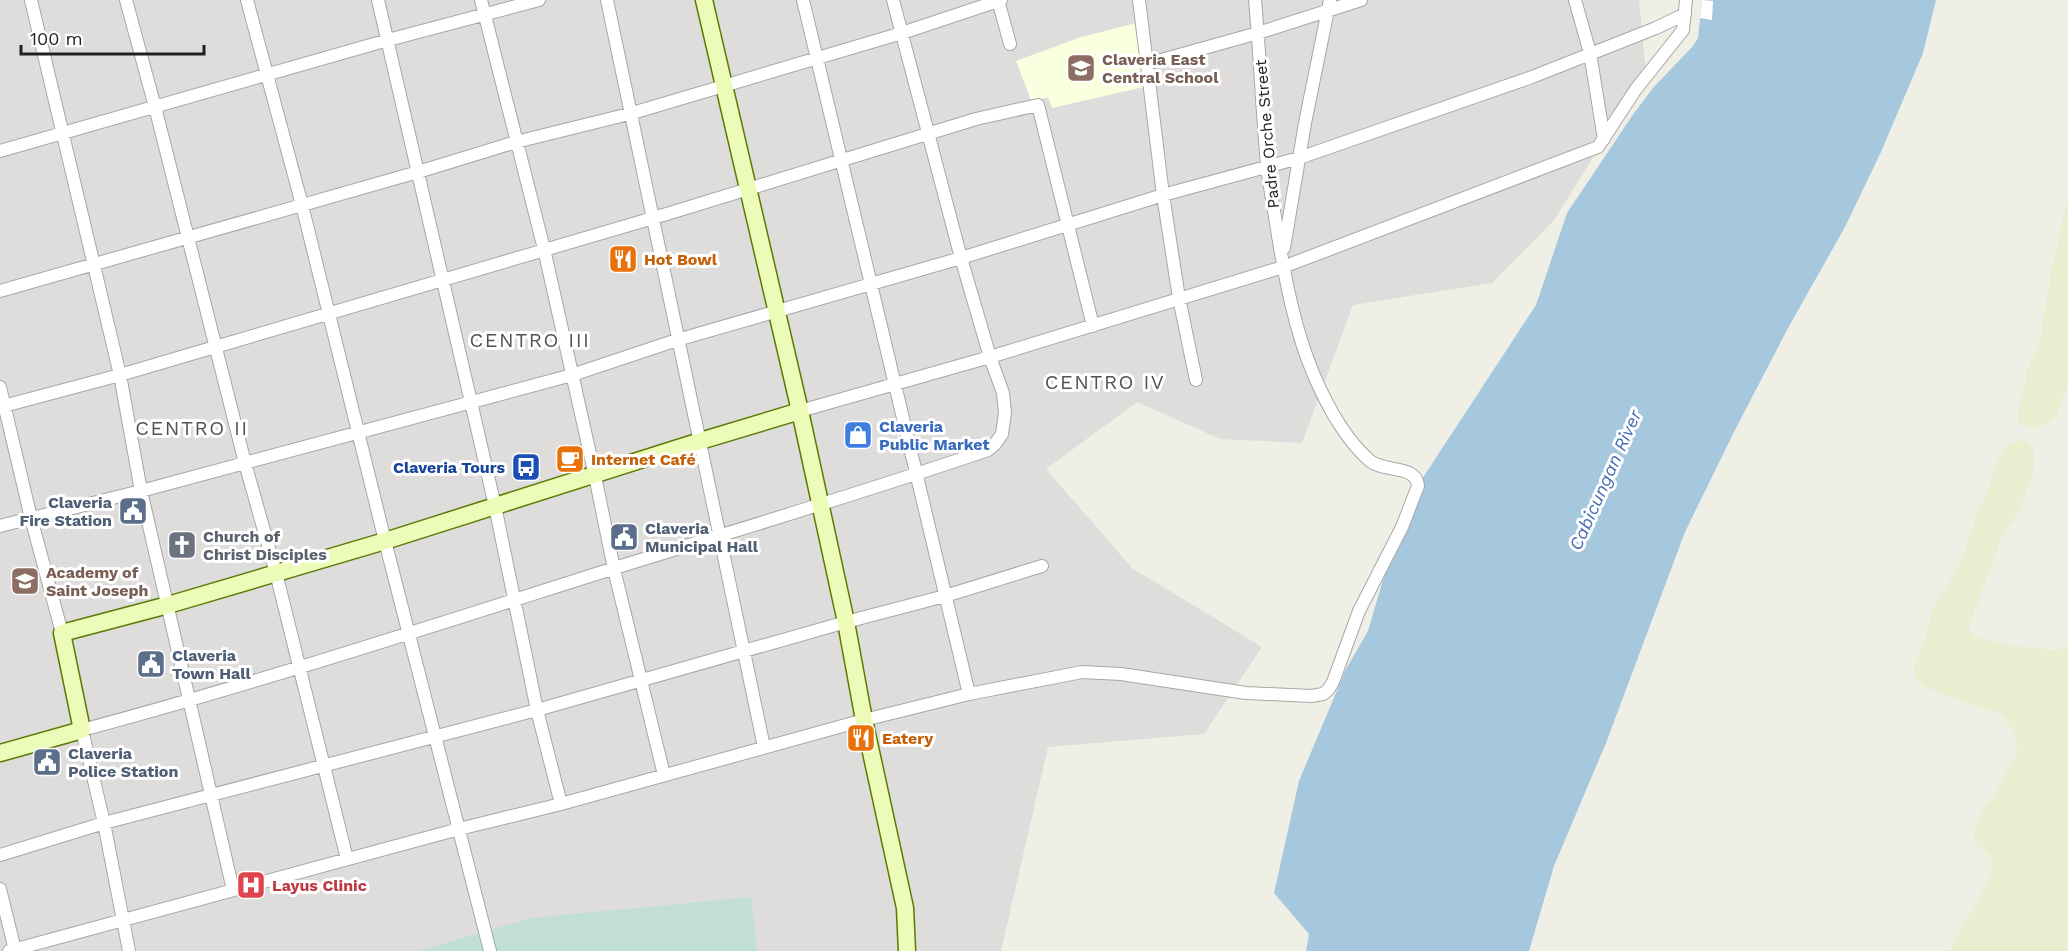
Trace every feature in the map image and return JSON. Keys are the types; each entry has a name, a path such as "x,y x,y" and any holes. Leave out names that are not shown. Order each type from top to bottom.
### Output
{"street":[{"path":"31,0 61,134 95,264 120,375 141,491 233,890"},
{"path":"126,0 244,463 276,573 347,860"},
{"path":"247,0 302,205 490,951"},
{"path":"378,0 495,506 537,710 561,804"},
{"path":"482,0 544,249 614,569 664,775"},
{"path":"0,150 388,40 539,0"},
{"path":"607,0 629,114 764,747"},
{"path":"704,0 800,411 846,622 864,720 905,908 907,951"},
{"path":"0,890 11,951 459,829 561,804 864,720 969,694 873,284 803,0"},
{"path":"0,753 300,668 820,506 988,450 999,438 1005,423 1003,393 961,258 893,0"},
{"path":"0,291 516,142 629,114 723,87 902,33 999,0 1010,44"},
{"path":"1139,0 1163,195 1179,298 1196,380"},
{"name":"Padre Orche Street","path":"969,694 1082,672 1121,674 1246,693 1311,696 1323,694 1329,690 1359,611 1402,526 1418,486 1418,480 1410,472 1388,469 1372,463 1356,447 1333,412 1313,374 1298,329 1282,263 1267,166 1255,0"},
{"path":"1148,64 1258,33 1330,5 1361,0"},
{"path":"1575,0 1590,52 1604,139"},
{"path":"62,633 168,606 595,476 700,441 1093,326 1282,263 1598,147 1636,89 1683,30 1686,0"},
{"path":"1282,263 1299,158 1330,5"},
{"path":"0,526 141,491 572,375 677,340 961,258 1163,195 1299,158 1532,77 1590,52 1656,28 1685,14"},
{"path":"2,406 120,375 329,314 976,119 1038,105 1093,326"},
{"path":"0,387 2,406 62,633 104,823 129,951"},
{"path":"0,855 104,823 537,710 745,650 945,596 1042,566"}],"shaded area":[{"path":"0,0 1639,0 1646,72 1555,219 1492,283 1353,305 1302,443 1220,439 1137,402 1046,469 1132,568 1262,647 1204,734 1048,747 1001,951 0,951"},
{"name":"Claveria East Central School","path":"1136,23 1148,86 1052,108 1048,97 1032,103 1016,61 1078,38"},
{"path":"2068,198 2068,383 2056,416 2047,423 2032,428 2017,422 2018,412 2027,370 2039,344 2053,261"},
{"path":"2021,440 2027,441 2033,449 2032,477 2020,509 2002,537 1969,626 1970,631 1978,638 2006,645 2054,650 2068,647 2068,951 1949,951 1992,873 1991,858 1975,843 1975,832 1982,811 1992,798 2017,753 2017,748 2014,732 2001,714 1923,686 1916,679 1914,668 1926,636 1932,609 1960,565 1976,516 1988,492 1997,461 2006,447"},
{"path":"751,897 757,951 418,951 532,918"}],"water":[{"name":"Cabicungan River","path":"1702,0 1936,0 1923,53 1881,152 1845,227 1788,328 1685,532 1606,743 1554,866 1529,951 1306,951 1309,934 1274,893 1299,781 1346,669 1368,631 1405,505 1536,305 1567,213 1632,116 1653,88 1698,38"}],"pier":[{"path":"1702,0 1713,1 1712,20 1700,18"}],"place":[{"name":"Claveria East Central School","path":"1081,68"},
{"name":"Hot Bowl","path":"623,259"},
{"name":"Claveria Public Market","path":"858,435"},
{"name":"Internet Café","path":"570,459"},
{"name":"Claveria Tours","path":"526,467"},
{"name":"Claveria Fire Station","path":"133,511"},
{"name":"Claveria Municipal Hall","path":"624,537"},
{"name":"Church of Christ Disciples","path":"182,545"},
{"name":"Academy of Saint Joseph","path":"25,581"},
{"name":"Claveria Town Hall","path":"151,664"},
{"name":"Eatery","path":"861,738"},
{"name":"Claveria Police Station","path":"47,762"},
{"name":"Layus Clinic","path":"251,885"}],"district":[{"name":"CENTRO III","path":"530,340"},
{"name":"CENTRO IV","path":"1105,382"},
{"name":"CENTRO II","path":"192,428"}]}
